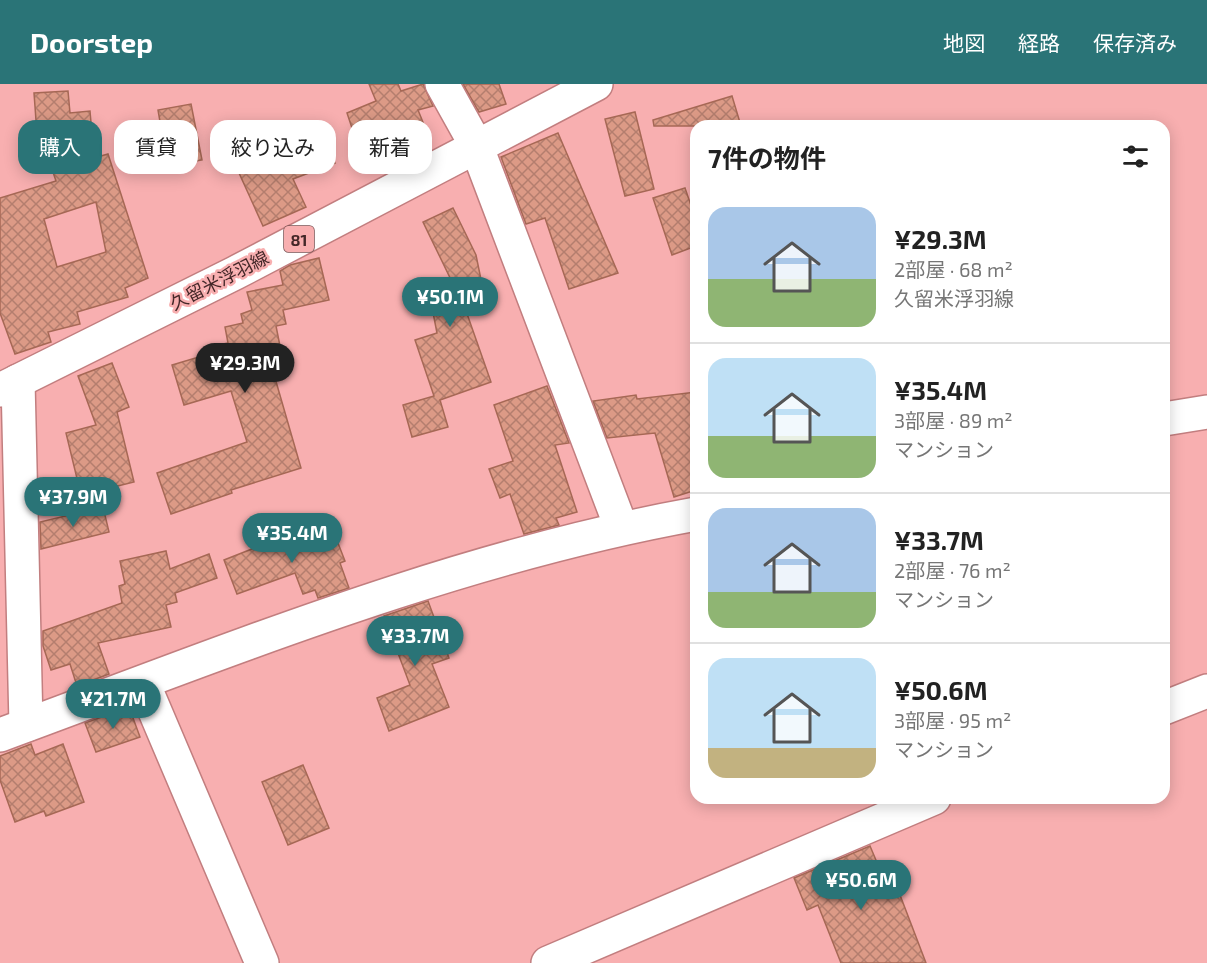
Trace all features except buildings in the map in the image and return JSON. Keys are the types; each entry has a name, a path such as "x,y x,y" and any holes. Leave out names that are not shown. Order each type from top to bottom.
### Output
{"street":[{"path":"442,84 476,145 621,527"},
{"name":"久留米浮羽線","path":"9,386 235,273 596,84"},
{"path":"9,386 13,730 333,614 536,550 621,527 690,515"},
{"path":"1170,418 1207,412"},
{"path":"143,683 262,963"},
{"path":"1170,706 1207,691"},
{"path":"548,963 920,804"}]}
